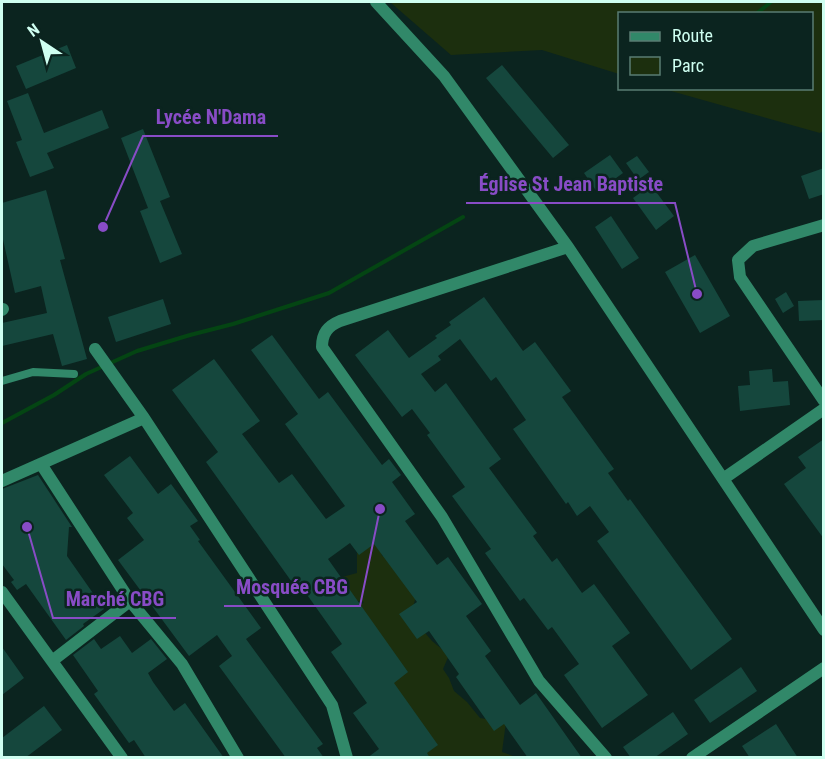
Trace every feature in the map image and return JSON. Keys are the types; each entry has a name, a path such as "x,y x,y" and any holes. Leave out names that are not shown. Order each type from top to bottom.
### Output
{"street":[{"path":"376,2 444,75 568,247 824,630"},
{"path":"824,225 753,246 738,260 740,277 824,401"},
{"path":"568,247 340,321 325,331 322,347 442,517 539,681 606,758"},
{"path":"95,349 141,414 332,705 347,758"},
{"path":"723,479 824,409"},
{"path":"2,481 141,414"},
{"path":"41,464 130,601 182,664 238,758"},
{"path":"2,592 122,758"},
{"path":"52,661 130,601"},
{"path":"692,758 824,669"}],"lane":[{"path":"2,381 33,372 75,374"}],"green space":[{"path":"390,2 823,2 823,131 820,133 668,90 813,90 813,12 618,12 618,74 542,50 451,55"},
{"path":"380,540 382,556 400,556 412,578 416,591 409,614 432,641 449,655 443,669 454,691 480,718 506,722 502,752 516,757 398,758 351,614 364,602 346,599 334,591 342,577 357,573 357,543"}],"building":[{"path":"67,45 76,68 26,89 16,66"},
{"path":"502,65 569,145 553,158 486,78"},
{"path":"28,93 44,133 102,110 109,128 47,153 54,168 30,177 16,142 22,140 7,101"},
{"path":"143,129 170,197 160,201 182,254 160,263 140,211 148,208 121,138"},
{"path":"610,155 623,173 597,192 584,173"},
{"path":"637,156 649,172 638,180 626,163"},
{"path":"824,168 824,194 809,199 801,176"},
{"path":"651,185 674,216 656,230 633,198"},
{"path":"46,190 65,259 60,260 87,359 62,366 53,334 2,346 2,323 47,313 41,286 15,293 2,235 2,203"},
{"path":"611,216 639,258 622,269 595,227"},
{"path":"695,255 730,316 700,333 665,272"},
{"path":"786,292 794,306 783,313 775,299"},
{"path":"484,297 523,351 535,342 571,391 562,397 614,469 608,473 628,501 630,499 732,639 691,670 597,541 609,532 590,506 577,516 568,502 566,504 513,429 526,420 496,377 491,381 460,339 438,356 441,360 421,374 435,392 446,383 501,459 489,468 537,533 533,536 552,562 557,558 582,593 594,584 630,633 612,646 648,695 602,728 564,675 579,664 552,627 548,630 524,598 520,601 485,553 491,549 452,496 465,487 427,435 430,433 412,409 402,417 355,355 388,330 409,358 437,338 435,336 451,325 449,322"},
{"path":"163,299 171,324 116,342 108,317"},
{"path":"824,300 824,320 799,321 798,301"},
{"path":"272,335 319,399 328,392 382,465 389,459 401,475 392,482 415,514 405,521 437,565 448,557 482,604 466,616 491,651 485,656 520,705 536,693 582,758 528,758 504,724 494,731 456,677 459,674 429,631 417,639 399,614 417,602 374,544 359,555 350,543 328,559 408,672 394,683 438,745 427,753 430,758 367,758 379,749 353,713 367,703 331,652 342,644 298,582 294,585 206,462 218,452 172,390 214,359 260,421 242,434 279,483 292,474 326,519 345,506 285,424 298,414 251,350"},
{"path":"772,369 773,382 788,381 790,405 740,411 738,386 750,385 749,371"},
{"path":"824,439 824,539 784,484 806,468 798,457"},
{"path":"130,456 158,494 171,484 198,521 190,526 200,540 198,541 261,628 246,639 323,744 317,748 324,758 286,758 219,666 232,656 217,635 189,656 118,560 144,540 127,518 133,513 104,475"},
{"path":"38,475 72,527 69,527 67,556 104,609 66,640 26,584 17,590 11,582 14,580 2,564 2,489"},
{"path":"120,636 132,653 151,639 167,659 148,673 153,682 174,711 185,703 224,758 146,758 134,740 129,743 94,694 98,691 73,655 94,639 101,649"},
{"path":"2,647 24,678 2,695"},
{"path":"741,667 757,691 710,723 694,700"},
{"path":"44,706 62,730 25,758 2,758 2,738"},
{"path":"673,712 688,734 654,758 631,758 623,747"},
{"path":"776,724 798,758 750,758 742,746"}],"waterway":[{"path":"758,12 771,2"},
{"path":"2,423 54,395 86,374 137,351 233,324 329,293 463,217"}],"place":[{"name":"Lycée N'Dama","path":"103,227"},
{"name":"Église St Jean Baptiste","path":"697,294"},
{"name":"Mosquée CBG","path":"380,509"},
{"name":"Marché CBG","path":"27,527"}]}
